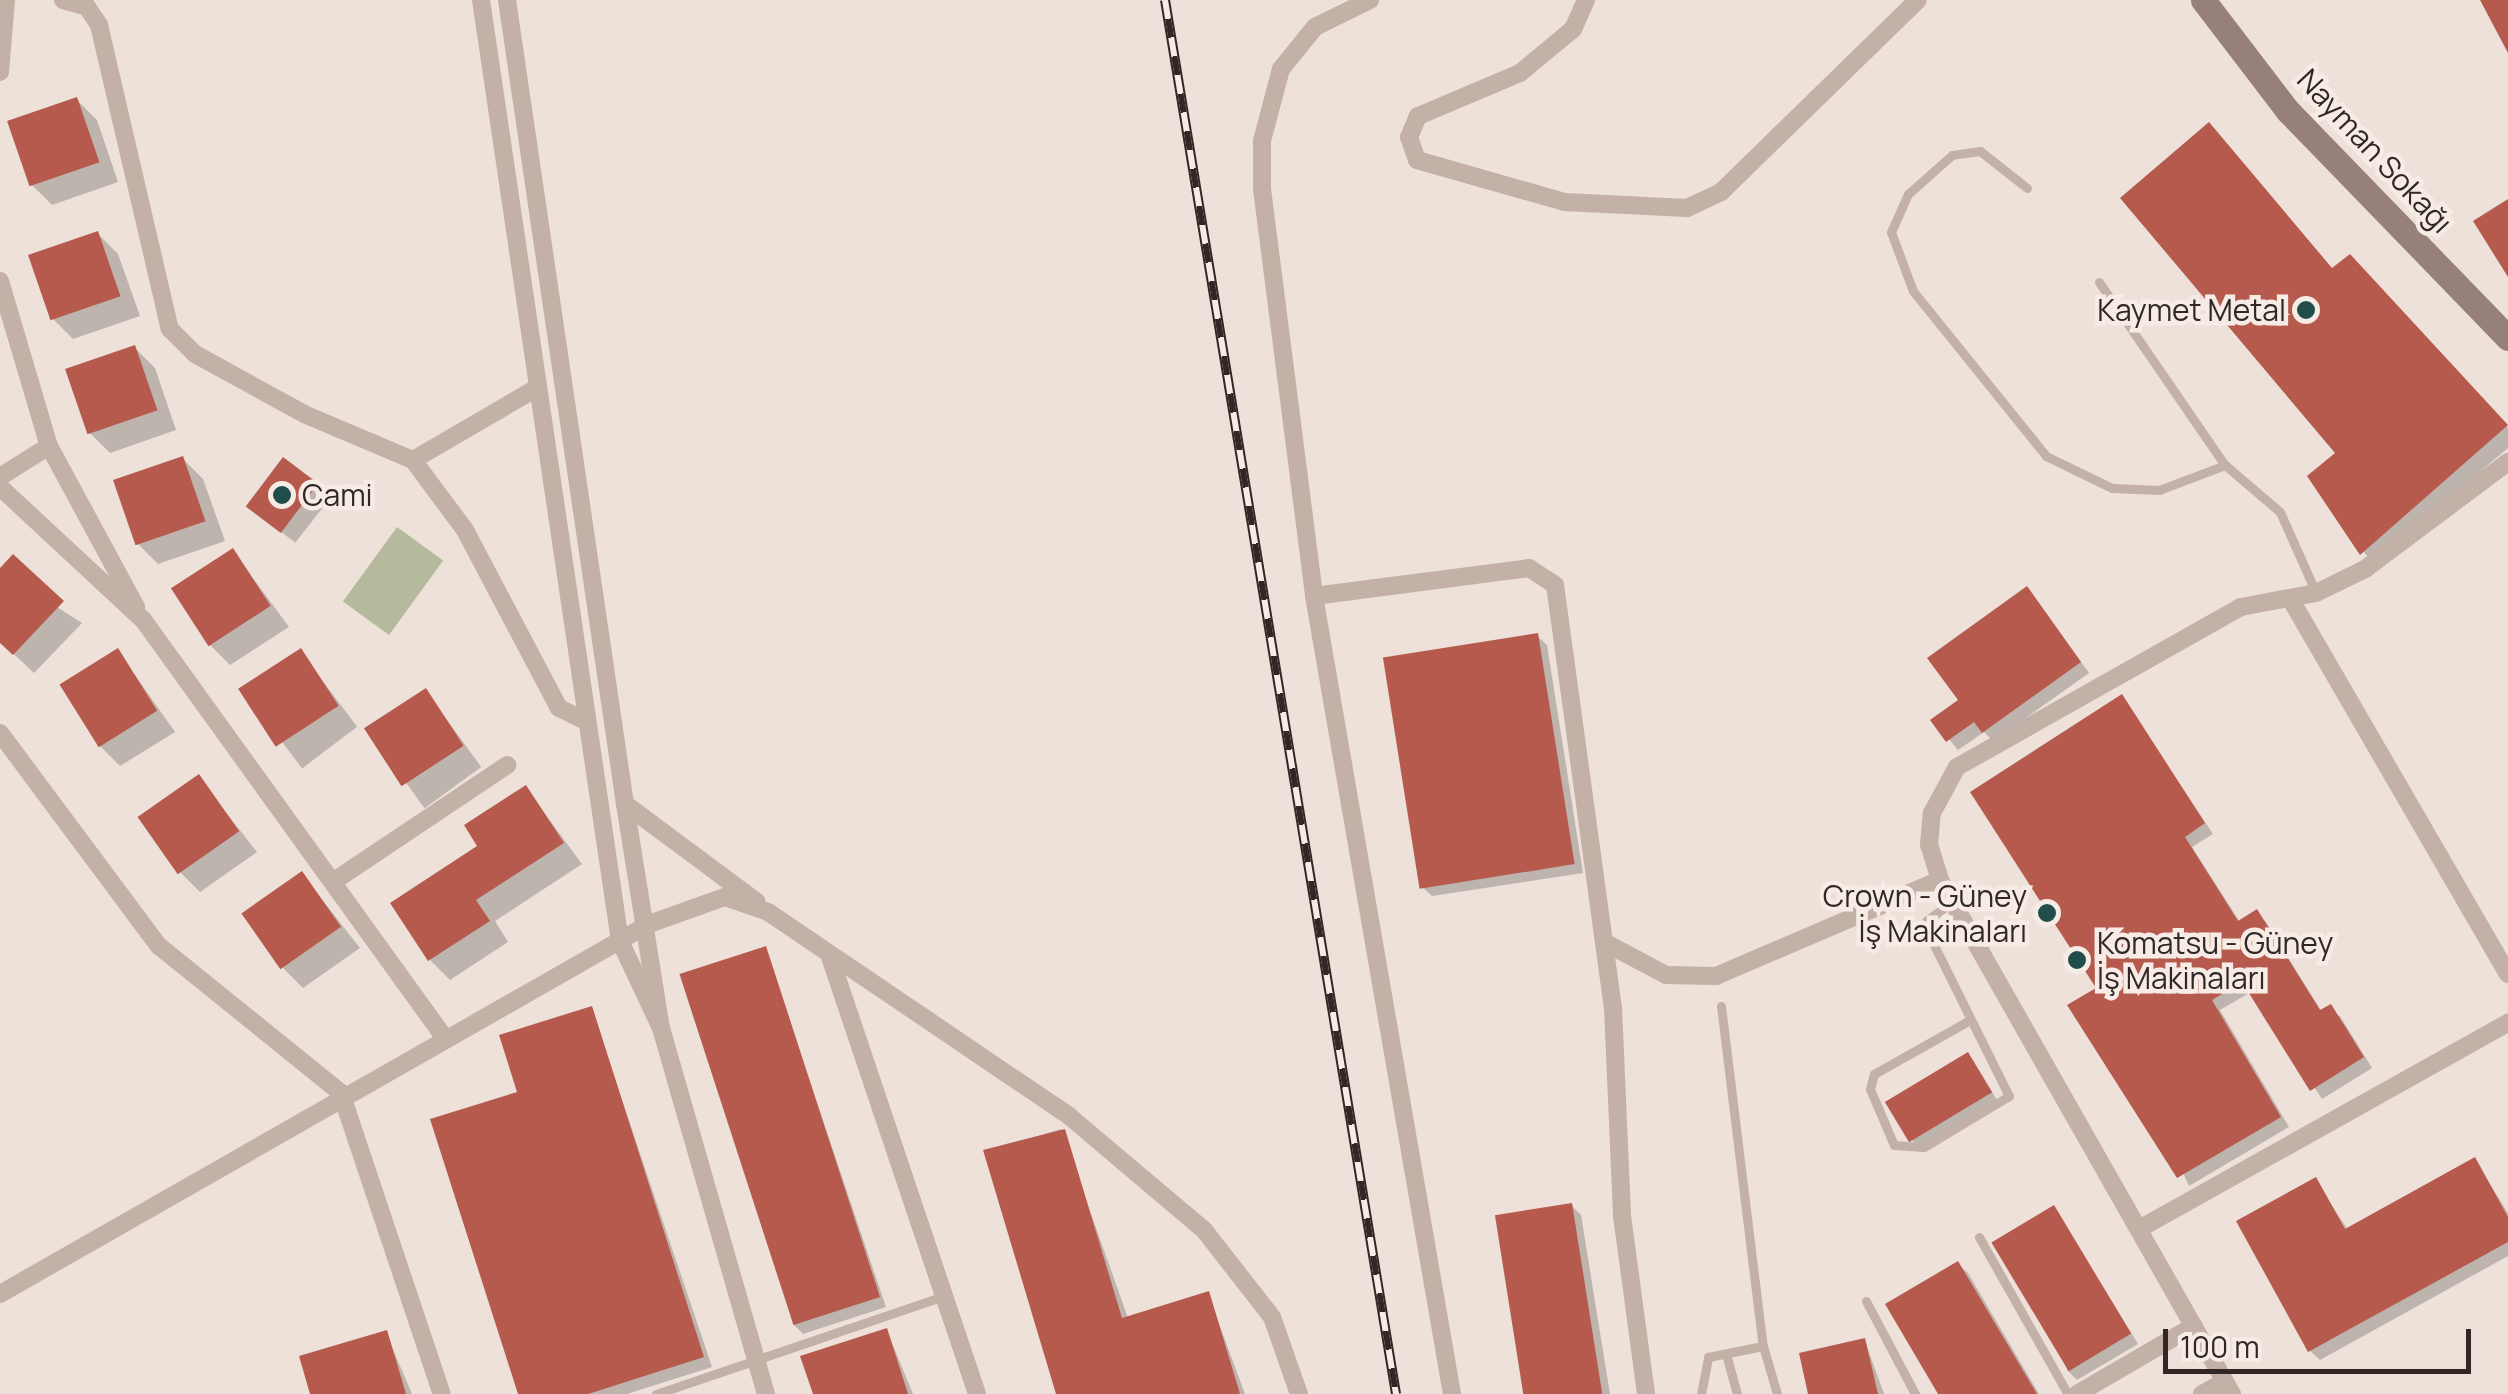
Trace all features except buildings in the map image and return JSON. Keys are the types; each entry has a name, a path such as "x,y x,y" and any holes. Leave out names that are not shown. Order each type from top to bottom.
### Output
{"street":[{"path":"0,72 6,0"},
{"path":"62,0 87,7 98,24 170,329 194,354 273,397 413,460 465,530 559,708 582,720"},
{"path":"481,0 582,720 620,941 661,1028 766,1394"},
{"path":"508,0 625,804 649,924 661,1028"},
{"path":"1370,0 1315,27 1289,56 1262,141 1314,596 1452,1394"},
{"path":"1586,0 1573,29 1520,72 1418,116 1409,137 1417,160 1564,202 1687,208 1721,192 1918,0"},
{"name":"Nayman Sokağı","path":"2204,0 2288,110 2508,338"},
{"path":"0,281 49,446 144,620 337,879 444,1037"},
{"path":"413,460 535,389"},
{"path":"0,476 49,446"},
{"path":"2202,1394 2229,1387 1940,880 1929,829 1957,766 2241,607 2316,593 2365,569 2508,462"},
{"path":"0,487 144,620"},
{"path":"1314,596 1529,568 1551,578 1604,942 1622,1216 1646,1394"},
{"path":"2292,600 2508,974"},
{"path":"0,733 159,946 341,1093 442,1394"},
{"path":"337,879 506,765"},
{"path":"625,804 768,912 1068,1116 1204,1230 1272,1317 1299,1394"},
{"path":"1604,942 1666,975 1716,976 1940,880"},
{"path":"0,1294 341,1093 649,924 712,897 768,912"},
{"path":"829,953 977,1394"},
{"path":"2139,1229 2508,1024"},
{"path":"2077,1394 2194,1326"}],"lane":[{"path":"2026,188 1980,151 1952,155 1908,194 1891,232 1913,291 2046,456 2112,488 2159,490 2225,464"},
{"path":"2098,282 2225,464 2280,512 2316,593"},
{"path":"1952,902 1926,921 1968,1021 2009,1096 1924,1147 1894,1145 1870,1089 1874,1074 1968,1021"},
{"path":"1720,1006 1763,1346 1778,1394"},
{"path":"1979,1237 2068,1394"},
{"path":"656,1394 944,1296"},
{"path":"1866,1302 1915,1394"},
{"path":"1702,1394 1700,1366 1726,1354 1763,1346"},
{"path":"1726,1354 1737,1394"}],"green space":[{"path":"397,527 443,561 389,635 343,601"}],"railway":[{"path":"1165,0 1396,1394"}],"place":[{"name":"Kaymet Metal","path":"2306,310"},
{"name":"Cami","path":"282,495"},
{"name":"Crown - Güney İş Makinaları","path":"2047,913"},
{"name":"Komatsu - Güney İş Makinaları","path":"2077,960"}]}
